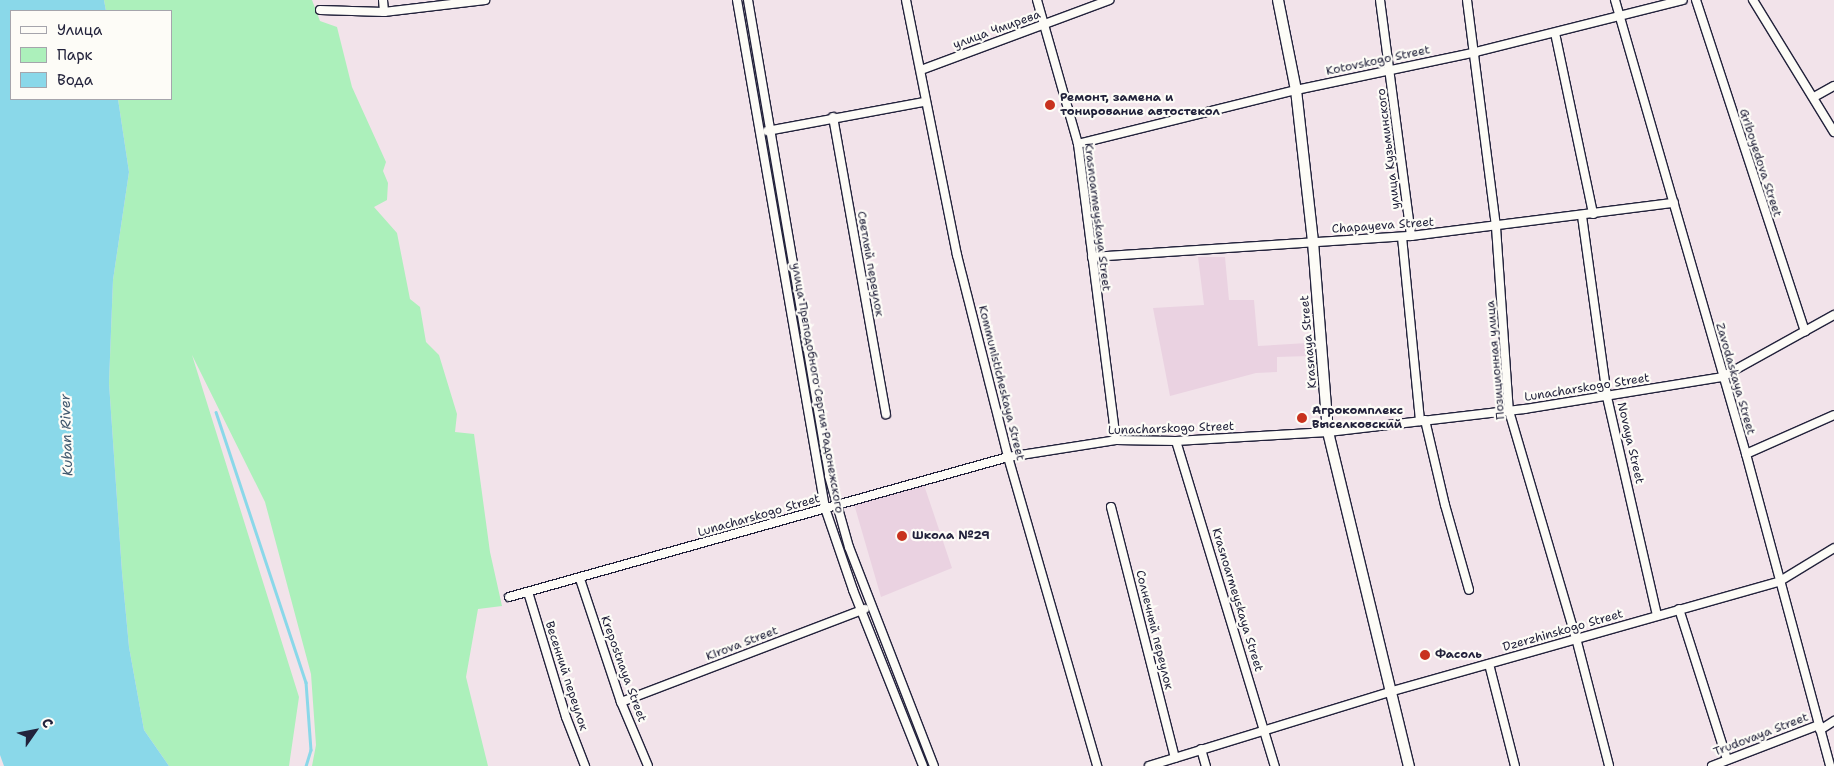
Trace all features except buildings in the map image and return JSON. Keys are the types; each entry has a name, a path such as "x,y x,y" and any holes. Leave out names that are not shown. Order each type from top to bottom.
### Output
{"main road":[{"name":"Krasnaya Street","path":"1278,0 1296,90 1313,242 1328,432 1388,692 1409,766"}],"street":[{"path":"383,0 384,12"},
{"path":"320,10 384,12 486,0"},
{"name":"улица Преподобного Сергия Радонежского","path":"736,0 825,508 862,611 923,766"},
{"name":"улица Преподобного Сергия Радонежского","path":"748,0 837,505 872,607 934,766"},
{"name":"Kommunisticheskaya Street","path":"906,0 921,70 924,102 957,255 1008,458 1097,766"},
{"name":"Krasnoarmeyskaya Street","path":"1036,0 1078,144 1116,440"},
{"name":"улица Чмирева","path":"921,70 1109,0"},
{"name":"улица Кузьминского","path":"1380,0 1391,69 1422,421 1469,590"},
{"name":"Позиционная улица","path":"1468,0 1476,52 1496,227 1509,411 1576,638 1609,766"},
{"name":"Zavodaskaya Street","path":"1615,0 1674,202 1722,377 1746,454 1830,766"},
{"name":"Kotovskogo Street","path":"1078,144 1296,90 1476,52 1683,0"},
{"name":"Griboyedova Street","path":"1696,0 1805,332"},
{"path":"1753,0 1834,132"},
{"path":"1555,33 1593,214"},
{"path":"1814,97 1834,86"},
{"path":"760,132 833,117 924,102"},
{"name":"Светлый переулок","path":"833,117 886,414"},
{"name":"Chapayeva Street","path":"1092,257 1406,236 1496,227 1674,202"},
{"name":"Novaya Street","path":"1582,216 1607,397 1657,615"},
{"name":"Lunacharskogo Street","path":"509,597 580,579 825,508 1008,458 1116,440 1176,441 1328,432 1509,411 1607,397 1722,377 1834,315"},
{"path":"1746,454 1834,415"},
{"name":"Krasnoarmeyskaya Street","path":"1176,441 1275,766"},
{"name":"Солнечный переулок","path":"1111,507 1175,758"},
{"name":"Dzerzhinskogo Street","path":"1149,766 1388,692 1780,581 1834,548"},
{"name":"Krepostnaya Street","path":"580,579 621,702 648,766"},
{"name":"Весенний переулок","path":"528,592 566,717 585,766"},
{"name":"Kirova Street","path":"621,702 872,607"},
{"path":"1679,609 1727,759"},
{"path":"1489,664 1516,766"},
{"name":"Trudovaya Street","path":"1714,766 1727,759 1819,728 1834,721"},
{"path":"1201,749 1206,766"}],"shaded area":[{"path":"1198,257 1225,257 1229,300 1254,300 1258,346 1307,343 1308,356 1277,357 1277,372 1256,373 1170,396 1153,308 1204,305"},
{"name":"Школа №29","path":"924,485 952,568 881,597 854,504"}],"green space":[{"path":"104,0 312,0 320,21 337,27 352,87 386,162 383,171 388,183 387,200 374,207 397,233 410,299 420,307 426,342 439,355 457,414 455,432 474,434 490,552 502,606 478,609 466,677 488,766 312,766 316,745 311,674 265,502 192,355 299,697 289,766 169,766 144,730 129,647 109,383 113,280 129,172 118,100 172,100 172,10 106,10"}],"water":[{"name":"Kuban River","path":"0,0 104,0 106,10 10,10 10,100 118,100 129,172 113,280 109,383 122,572 129,647 144,730 169,766 4,766 0,755"}],"waterway":[{"path":"216,412 306,682 311,750 306,766"}],"place":[{"name":"Ремонт, замена и тонирование автостекол","path":"1050,105"},
{"name":"Агрокомплекс Выселковский","path":"1302,418"},
{"name":"Школа №29","path":"902,536"},
{"name":"Фасоль","path":"1425,655"}]}
